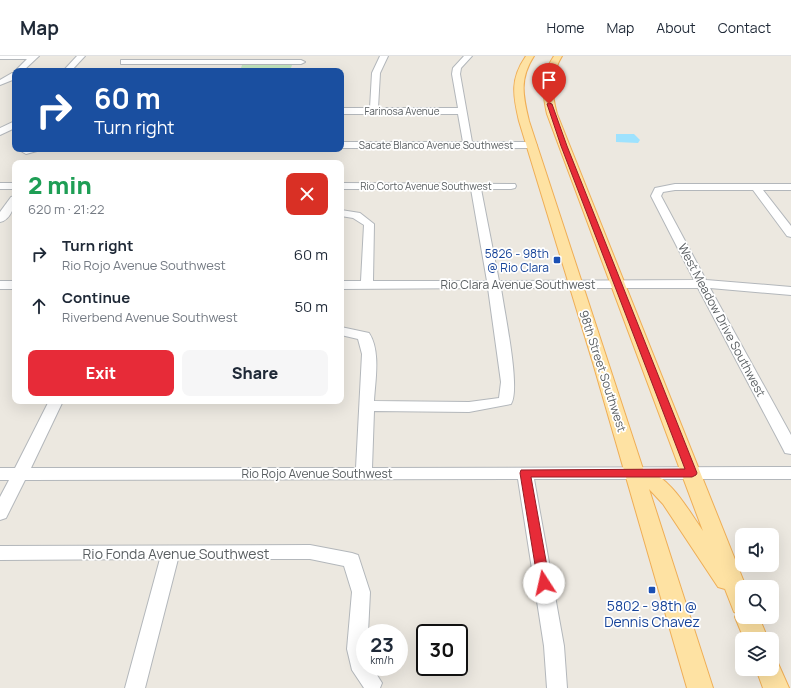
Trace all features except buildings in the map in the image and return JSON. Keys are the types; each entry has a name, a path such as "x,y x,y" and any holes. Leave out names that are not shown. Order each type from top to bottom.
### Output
{"main road":[{"name":"98th Street Southwest","path":"530,56 524,64 519,77 518,92 524,121 575,284 602,363 700,688"},
{"path":"558,56 553,63 546,82 547,95 552,114 735,586"},
{"path":"635,473 651,478 670,499 735,594"},
{"path":"771,676 776,688"}],"street":[{"path":"70,68 81,56"},
{"path":"374,111 376,73 384,56"},
{"path":"468,56 456,68 468,145"},
{"path":"0,57 34,57"},
{"path":"22,68 34,57"},
{"path":"124,61 204,62 303,59"},
{"path":"298,68 303,59"},
{"path":"201,68 204,62"},
{"path":"1,82 12,76"},
{"name":"Farinosa Avenue","path":"344,111 462,111"},
{"path":"0,132 12,126"},
{"name":"Sacate Blanco Avenue Southwest","path":"344,146 532,145"},
{"path":"0,186 12,186"},
{"name":"Rio Corto Avenue Southwest","path":"344,186 511,186"},
{"path":"367,406 469,407 506,401 508,382 494,284 475,186"},
{"name":"West Meadow Drive Southwest","path":"756,187 675,187 659,190 656,196 791,449"},
{"path":"756,187 791,187"},
{"path":"756,187 791,234"},
{"path":"0,219 12,203"},
{"path":"344,213 356,215 369,224 367,284"},
{"name":"Rio Clara Avenue Southwest","path":"344,285 702,284 734,285 791,291"},
{"path":"0,285 12,285"},
{"path":"344,332 364,336 369,354 364,474"},
{"path":"0,514 55,404"},
{"path":"525,473 554,646 557,688"},
{"name":"Rio Rojo Avenue Southwest","path":"0,474 791,473"},
{"name":"Rio Fonda Avenue Southwest","path":"0,553 310,552 352,560 361,592 357,649 362,670 372,686"},
{"path":"135,688 171,553"}],"green space":[{"path":"242,65 292,65 291,68 241,68"}],"water":[{"path":"616,134 634,134 640,140 638,143 616,142"}],"place":[{"name":"5826 - 98th @ Rio Clara","path":"557,260"},
{"name":"5802 - 98th @ Dennis Chavez","path":"652,590"}],"route":[{"path":"544,583 525,473 692,473 549,104"}]}
